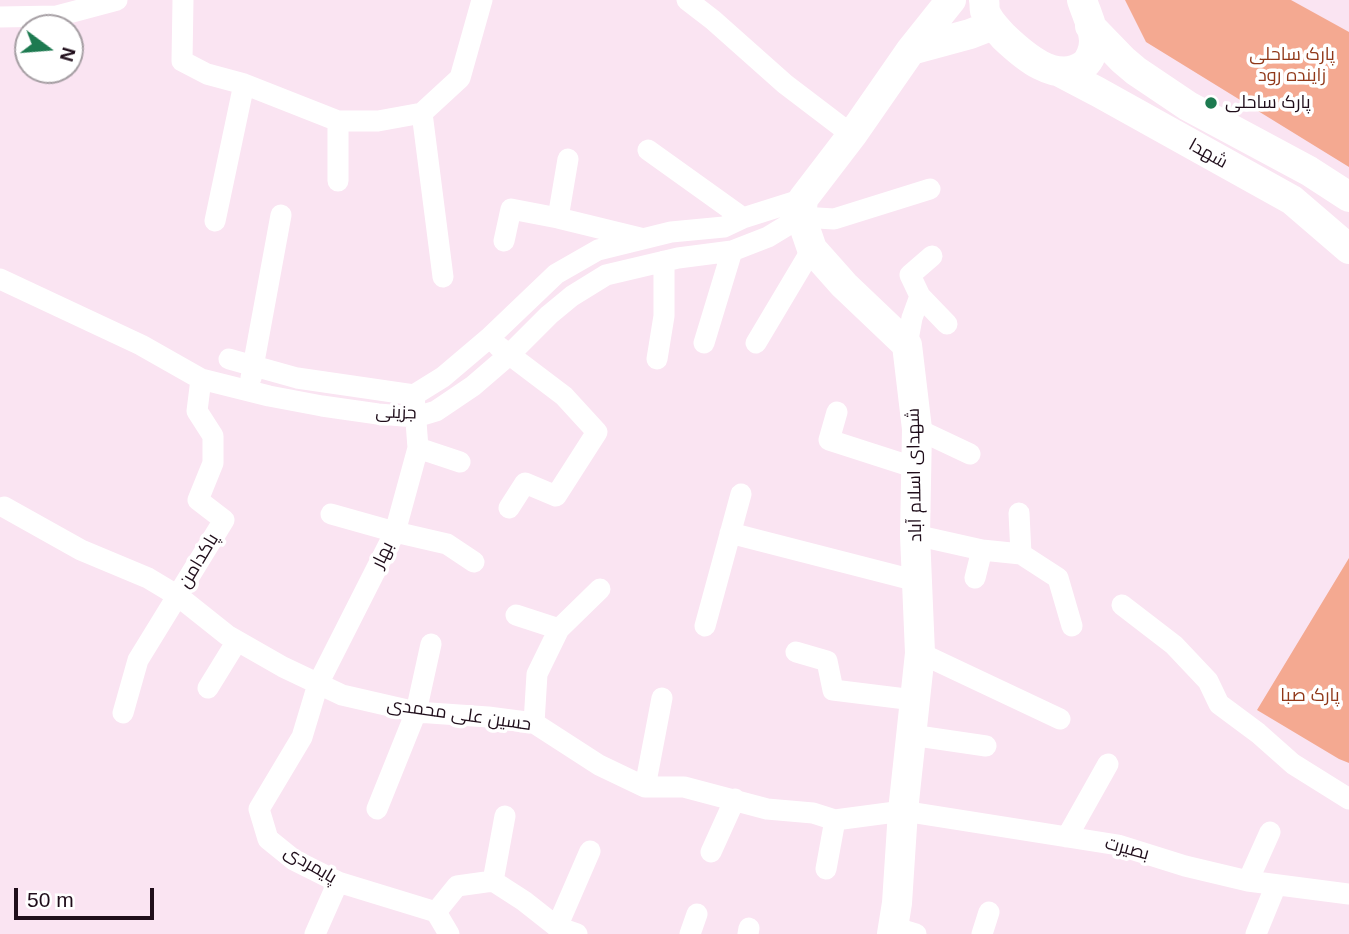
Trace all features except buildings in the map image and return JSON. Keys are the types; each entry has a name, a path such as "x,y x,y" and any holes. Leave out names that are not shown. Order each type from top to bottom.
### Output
{"street":[{"path":"0,17 58,16 117,0"},
{"path":"183,0 182,61 208,74 244,84 338,121 378,121 422,113 460,78 482,0"},
{"path":"687,0 785,84 852,135"},
{"path":"906,345 844,285 812,249 802,208 911,50 951,0"},
{"path":"911,50 970,34 989,13"},
{"name":"شهدا","path":"989,13 1021,54 1097,92 1292,200 1349,248"},
{"path":"1058,71 1073,71 1086,64 1093,51 1094,40 1086,13"},
{"name":"شهدا","path":"1086,13 1123,60 1147,78 1188,106 1310,171 1349,197"},
{"path":"215,221 244,84"},
{"path":"422,113 443,276"},
{"path":"338,121 338,181"},
{"path":"648,150 743,218"},
{"path":"558,218 568,159"},
{"path":"229,359 310,380 414,395 443,377 489,338 556,274 597,250 671,232 724,227 743,218 802,208 834,219 930,189"},
{"name":"جزینی","path":"0,279 141,345 201,379 322,406 416,417 436,411 473,386 549,315 572,296 606,275 664,261 732,251 768,237 802,208"},
{"path":"504,241 510,209 642,238"},
{"path":"247,390 254,366 281,215"},
{"path":"756,343 812,249"},
{"path":"704,342 732,251"},
{"path":"932,256 910,275 920,296 947,324"},
{"path":"657,359 664,316 664,261"},
{"path":"556,274 572,296"},
{"path":"906,345 920,296"},
{"path":"489,338 564,396 597,432 556,496 525,483 509,508"},
{"name":"شهدای اسلام آباد","path":"901,932 897,903 903,811 920,653 915,535 917,429 906,345"},
{"name":"پاکدامن","path":"178,596 223,520 198,500 213,463 213,436 197,411 201,379"},
{"name":"بهار","path":"318,684 395,532 418,448 414,395"},
{"path":"837,412 829,440 916,468"},
{"path":"917,429 970,454"},
{"path":"418,448 460,462"},
{"path":"705,626 741,494"},
{"name":"حسین علی محمدی","path":"4,507 80,550 148,578 178,596 227,635 283,667 342,695 416,712 534,723 599,765 645,787 684,787 767,809 813,813 835,820 903,811"},
{"path":"1018,513 1021,554"},
{"path":"331,514 447,544 474,562"},
{"path":"730,533 917,581"},
{"path":"915,535 982,550 1021,554 1058,578 1072,626"},
{"path":"975,578 982,550"},
{"path":"534,723 537,674 559,629 600,589"},
{"path":"123,713 138,660 178,596"},
{"path":"1122,605 1174,645 1208,681 1219,704 1293,764 1349,799"},
{"path":"516,615 559,629"},
{"path":"208,688 237,641"},
{"path":"377,808 416,712 431,643"},
{"path":"796,652 827,661 832,690 914,700"},
{"path":"920,653 1060,719"},
{"name":"پایمردی","path":"318,684 302,737 259,809 268,839 294,860 338,882 436,912"},
{"path":"645,787 662,698"},
{"path":"911,735 986,746"},
{"path":"1067,837 1108,764"},
{"path":"711,852 735,799"},
{"name":"بصیرت","path":"903,811 1118,845 1185,866 1248,881 1349,894"},
{"path":"493,881 505,816"},
{"path":"826,869 835,820"},
{"path":"1248,881 1270,831"},
{"path":"449,934 436,912 457,887 493,881 567,930 590,851"},
{"path":"315,934 338,882"},
{"path":"1256,934 1276,885"},
{"path":"982,934 989,912"}],"green space":[{"name":"پارک ساحلی زاینده رود","path":"1125,0 1291,0 1349,32 1349,167 1146,42"},
{"name":"پارک صبا","path":"1349,558 1349,763 1257,710"}],"place":[{"name":"پارک ساحلی","path":"1211,103"}]}
